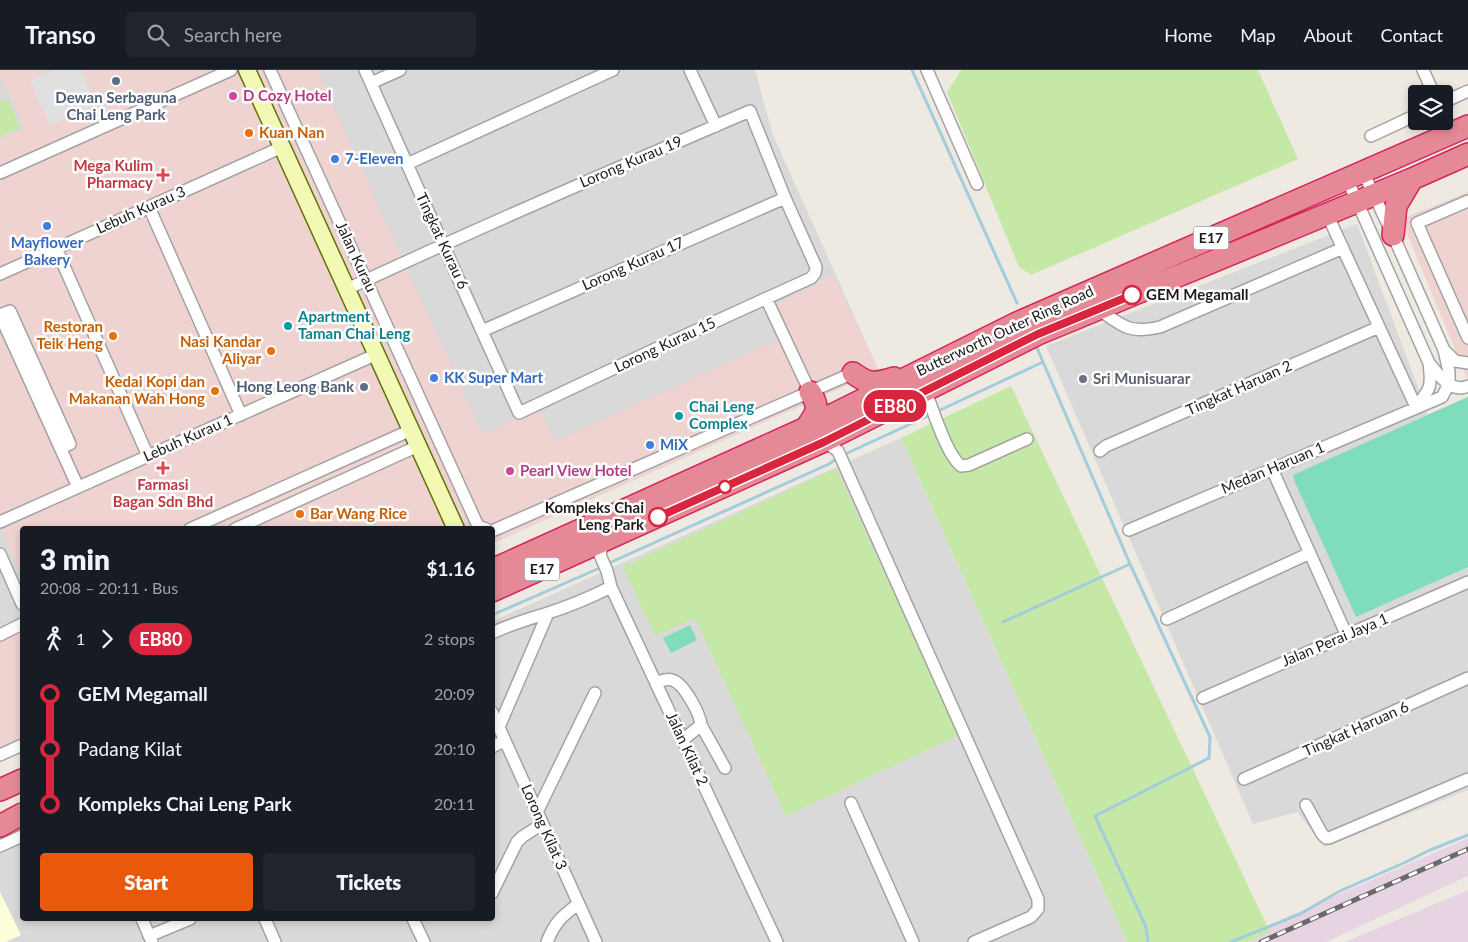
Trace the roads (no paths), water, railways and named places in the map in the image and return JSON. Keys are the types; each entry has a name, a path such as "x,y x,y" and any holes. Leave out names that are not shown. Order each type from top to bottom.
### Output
{"highway":[{"name":"Butterworth Outer Ring Road","path":"495,569 806,428 1017,322 1468,126"},
{"name":"Butterworth Outer Ring Road","path":"495,590 600,555 836,453 848,430 1038,334 1468,154"},
{"path":"1393,235 1396,206 1412,179"},
{"path":"853,373 866,382 875,383 928,367"},
{"path":"806,428 816,413 817,408 816,401 810,392"},
{"path":"0,777 20,768"},
{"path":"0,790 20,781"},
{"path":"0,813 20,803"},
{"path":"0,826 20,815"}],"street":[{"path":"0,173 231,70"},
{"name":"Jalan Kurau","path":"247,70 455,526"},
{"name":"Jalan Kurau","path":"270,70 414,386 481,526"},
{"name":"Tingkat Kurau 6","path":"365,70 519,413"},
{"path":"371,83 400,70"},
{"path":"407,164 613,70"},
{"path":"690,70 716,126"},
{"path":"927,70 977,184"},
{"path":"1423,70 1430,85"},
{"path":"1453,98 1468,92"},
{"name":"Lorong Kurau 19","path":"347,289 750,111 784,198 816,267 815,273 811,278"},
{"path":"1371,136 1408,119"},
{"name":"Lebuh Kurau 3","path":"0,274 282,147"},
{"path":"1355,175 1366,198 1393,235 1444,350 1449,372 1449,384 1442,397"},
{"path":"1327,214 1416,407 1431,383 1429,363 1366,198 1355,175"},
{"name":"Lorong Kurau 17","path":"482,331 784,198"},
{"path":"1467,206 1417,223 1468,338"},
{"path":"149,207 242,414"},
{"path":"56,248 148,456"},
{"path":"1098,309 1127,328 1144,331 1160,327 1343,248"},
{"name":"Lorong Kurau 15","path":"519,413 811,278"},
{"path":"766,298 810,392"},
{"path":"0,315 78,487"},
{"name":"Tingkat Haruan 2","path":"1100,451 1106,446 1379,327"},
{"path":"1444,350 1455,361 1468,363"},
{"name":"Lebuh Kurau 1","path":"0,522 377,354"},
{"path":"1429,363 1441,378 1449,384 1466,387"},
{"path":"495,530 853,373"},
{"path":"396,395 414,386"},
{"name":"Medan Haruan 1","path":"1129,530 1466,387"},
{"path":"925,390 956,461 961,466 969,465 1026,439"},
{"path":"197,526 411,430"},
{"path":"242,526 421,452"},
{"name":"Jalan Kurau","path":"421,452 422,473 431,500 444,526"},
{"path":"836,453 1038,899 1038,909 1031,917 974,942"},
{"path":"1272,468 1347,636"},
{"path":"1166,620 1310,553"},
{"path":"0,554 20,599"},
{"name":"Jalan Kilat 2","path":"600,555 611,587 777,942"},
{"path":"495,556 519,558"},
{"name":"Jalan Perai Jaya 1","path":"1203,698 1468,582"},
{"path":"495,632 516,622 548,613 611,587"},
{"path":"499,727 548,613"},
{"path":"0,635 20,625"},
{"name":"Tingkat Haruan 6","path":"1244,779 1468,678"},
{"path":"656,682 672,680 682,687 700,717 701,725 725,768"},
{"path":"537,812 595,693"},
{"name":"Lorong Kilat 3","path":"495,718 504,742 596,942"},
{"path":"684,740 701,725"},
{"path":"495,746 504,742"},
{"path":"0,755 20,746"},
{"path":"1306,805 1322,834 1329,838 1468,779"},
{"path":"851,802 913,942"},
{"path":"495,887 517,842 522,836 542,824"},
{"path":"0,846 20,837"},
{"path":"547,942 553,927 560,918 578,904"},
{"path":"143,921 150,939 186,921"},
{"path":"265,921 275,942"},
{"path":"414,921 424,942"}],"waterway":[{"path":"912,70 1017,303"},
{"path":"1037,348 1130,564 1210,737 1209,758 1095,816 1146,927 1148,942"},
{"path":"936,412 1043,362"},
{"path":"843,455 930,415"},
{"path":"607,564 829,464 838,458"},
{"path":"1003,622 1130,564"},
{"path":"495,614 602,567"},
{"path":"1231,942 1300,914 1340,891 1468,835"}],"railway":[{"path":"1261,942 1468,849"}],"place":[{"name":"Dewan Serbaguna Chai Leng Park","path":"116,81"},
{"name":"D Cozy Hotel","path":"233,96"},
{"name":"Kuan Nan","path":"249,133"},
{"name":"7-Eleven","path":"335,159"},
{"name":"Mega Kulim Pharmacy","path":"163,175"},
{"name":"Mayflower Bakery","path":"47,226"},
{"name":"GEM Megamall","path":"1132,295"},
{"name":"Apartment Taman Chai Leng","path":"288,326"},
{"name":"Restoran Teik Heng","path":"113,336"},
{"name":"Nasi Kandar Aliyar","path":"271,351"},
{"name":"KK Super Mart","path":"434,378"},
{"name":"Sri Munisuarar","path":"1083,379"},
{"name":"Hong Leong Bank","path":"364,387"},
{"name":"Kedai Kopi dan Makanan Wah Hong","path":"215,391"},
{"name":"Chai Leng Complex","path":"679,416"},
{"name":"MiX","path":"650,445"},
{"name":"Farmasi Bagan Sdn Bhd","path":"163,468"},
{"name":"Pearl View Hotel","path":"510,471"},
{"name":"Bar Wang Rice","path":"300,514"},
{"name":"Kompleks Chai Leng Park","path":"658,517"}]}
